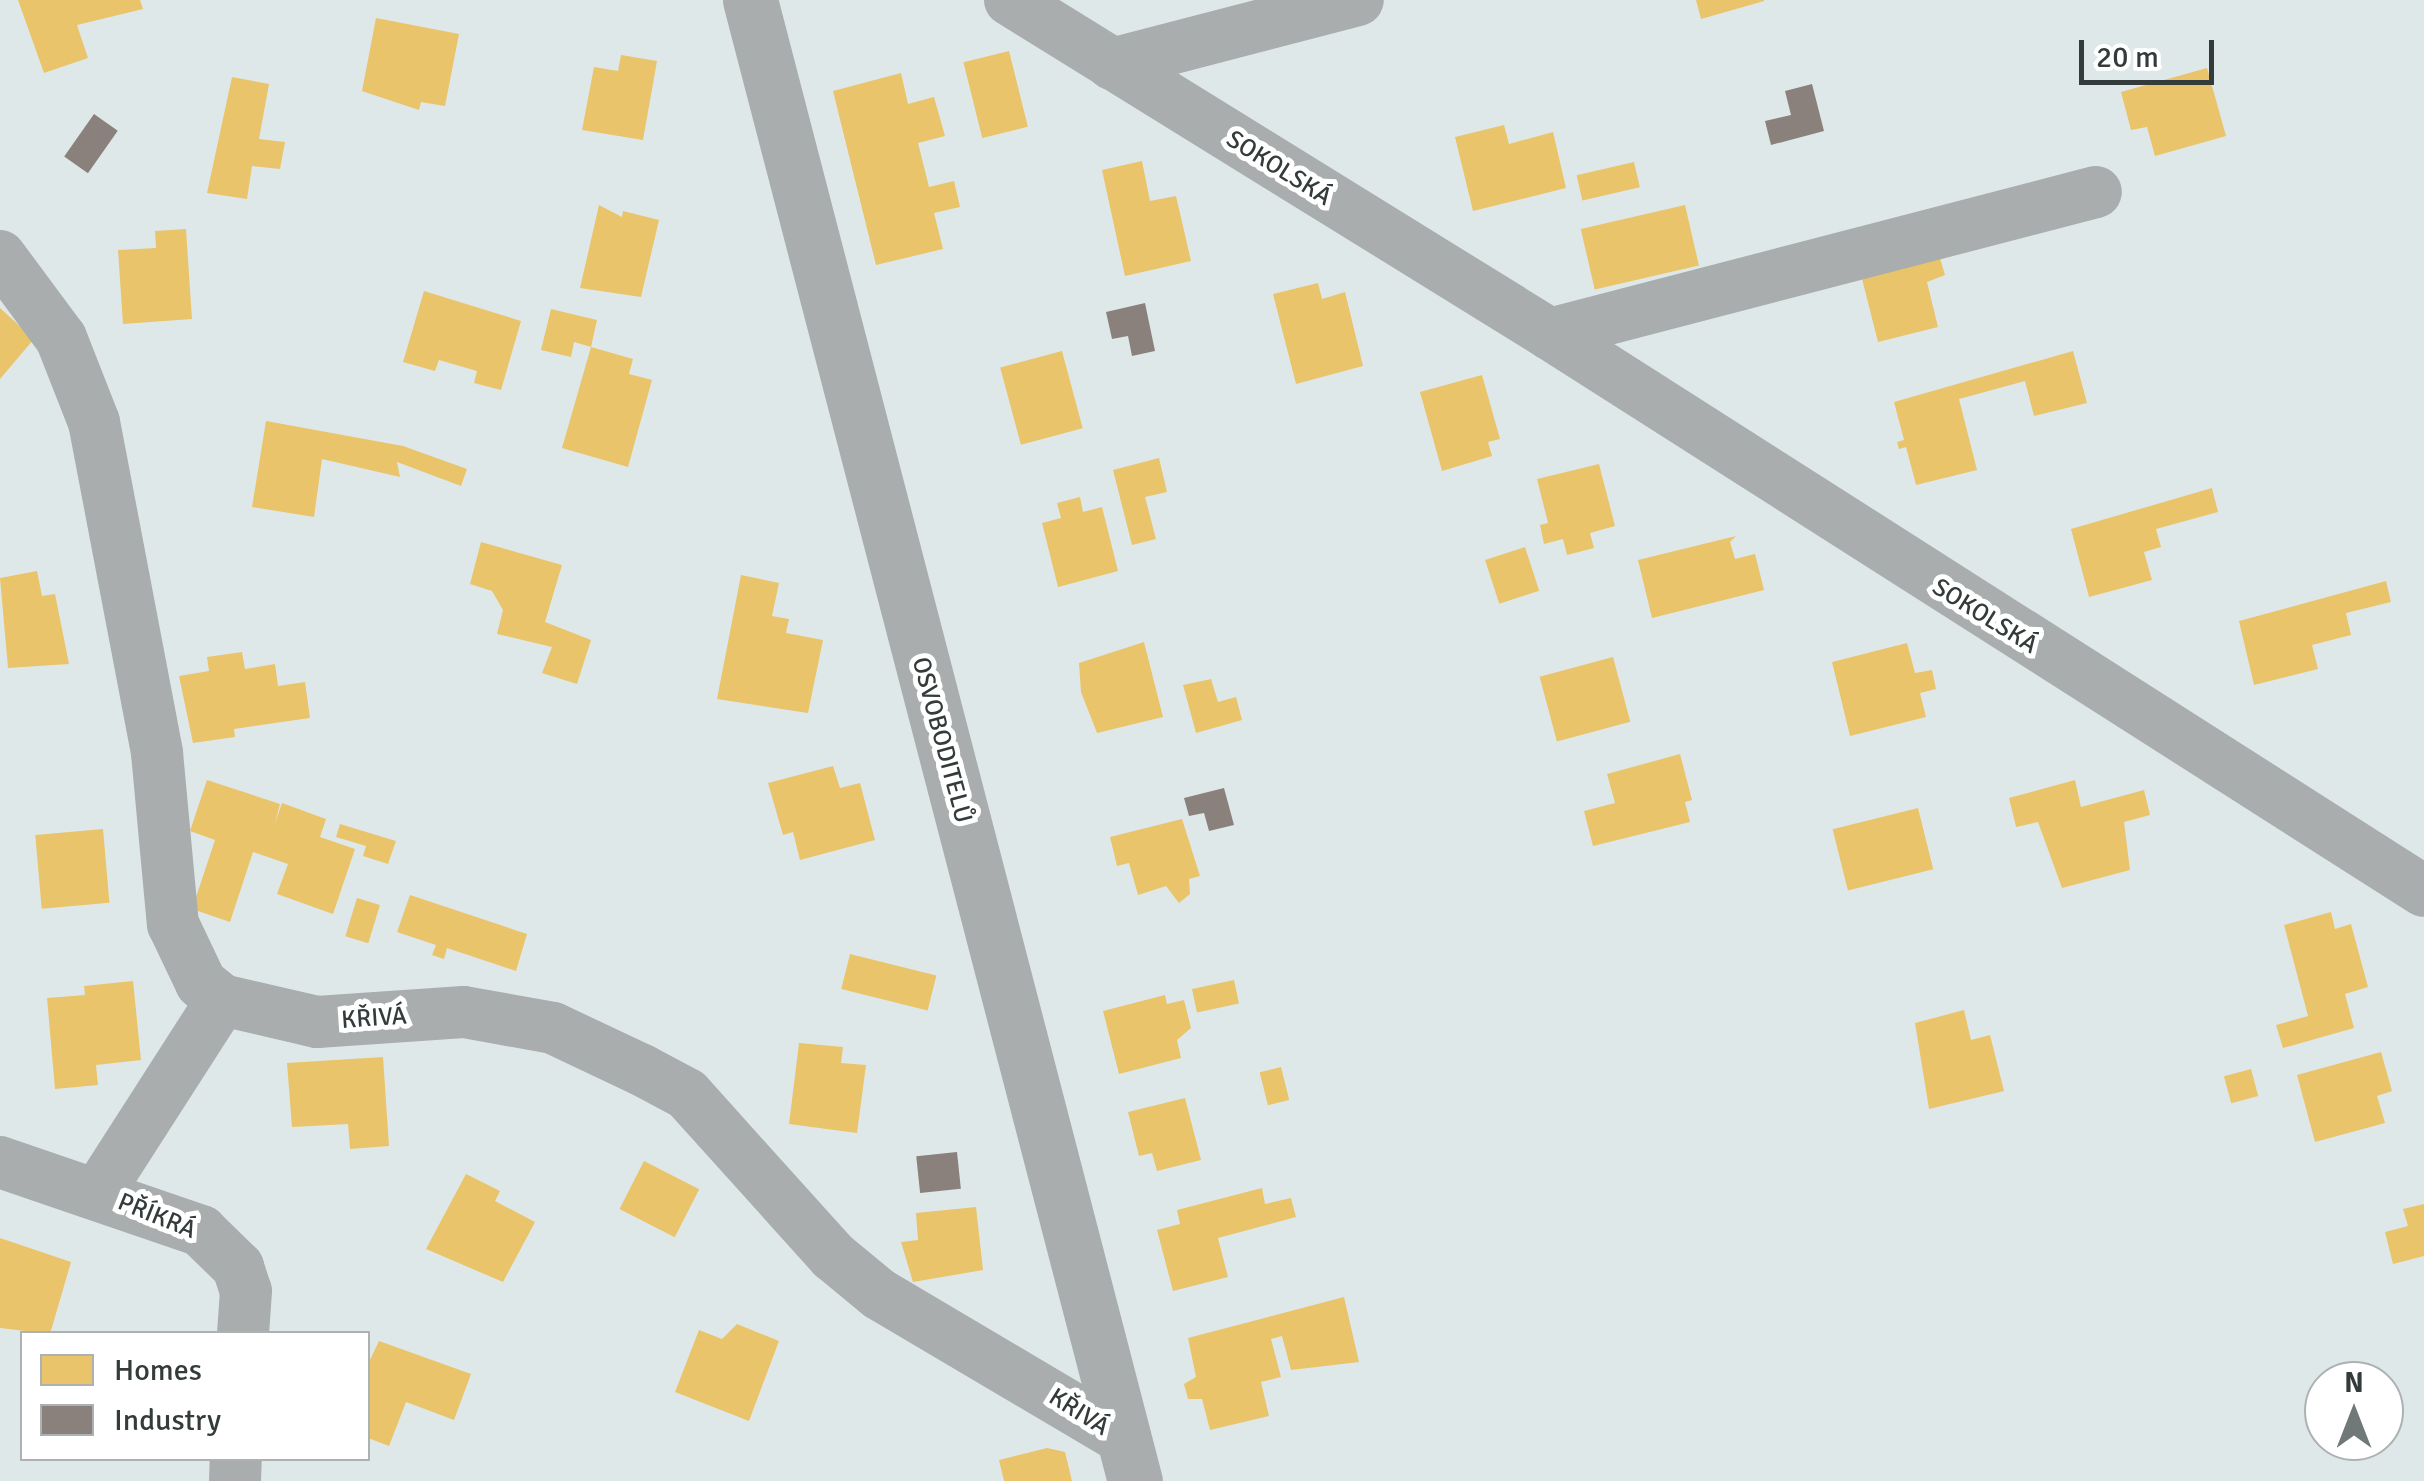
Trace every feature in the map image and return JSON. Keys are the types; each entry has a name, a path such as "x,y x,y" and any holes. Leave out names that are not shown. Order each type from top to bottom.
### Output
{"street":[{"name":"OSVOBODITELŮ","path":"750,0 1129,1460"},
{"name":"SOKOLSKÁ","path":"1010,0 1550,334 2424,891"},
{"path":"1112,64 1358,0"},
{"path":"1550,334 2096,192"},
{"path":"0,256 37,299 60,338 94,422 157,753 173,924 202,983 222,1000 98,1193"},
{"name":"KŘIVÁ","path":"222,1000 317,1022 464,1012 553,1028 642,1070 686,1094 833,1256 879,1294 1129,1460"},
{"name":"PŘÍKRÁ","path":"0,1162 202,1231 238,1267 246,1290 244,1331"}],"building: Homes":[{"path":"18,0 140,0 143,9 77,25 88,58 44,73"},
{"path":"1696,0 1764,0 1764,1 1701,19"},
{"path":"376,18 459,34 445,106 421,102 419,110 362,91"},
{"path":"1009,51 1028,127 982,138 963,62"},
{"path":"621,55 657,61 643,140 582,130 594,67 618,71"},
{"path":"2207,68 2226,136 2155,156 2147,127 2131,130 2121,92"},
{"path":"901,73 908,104 934,97 945,136 918,143 929,187 954,181 960,207 934,213 943,249 876,265 833,91"},
{"path":"232,77 269,84 259,139 285,142 280,169 252,166 247,199 207,193"},
{"path":"1504,125 1509,144 1553,132 1566,188 1473,211 1455,137"},
{"path":"1142,161 1150,201 1176,196 1191,261 1125,276 1102,170"},
{"path":"1634,162 1640,187 1582,201 1577,175"},
{"path":"599,205 622,217 623,211 659,220 641,297 580,288"},
{"path":"1685,205 1699,265 1595,289 1581,229"},
{"path":"186,229 192,319 123,324 118,250 156,248 155,231"},
{"path":"1939,255 1945,275 1927,282 1938,327 1878,342 1861,275"},
{"path":"1318,283 1322,299 1345,292 1363,366 1296,384 1273,294"},
{"path":"424,291 521,321 501,390 474,383 477,371 439,360 435,371 403,362"},
{"path":"0,308 34,339 0,379"},
{"path":"551,309 597,320 591,347 574,342 571,357 541,350"},
{"path":"591,347 633,359 629,374 652,380 628,467 562,448"},
{"path":"1062,351 1083,428 1021,445 1000,368"},
{"path":"2073,351 2087,403 2034,416 2025,381 1959,399 1977,470 1916,485 1906,447 1899,449 1897,442 1904,440 1894,402"},
{"path":"1482,375 1500,439 1488,442 1492,456 1442,471 1420,392"},
{"path":"266,421 403,446 467,469 461,486 397,462 400,477 322,459 314,517 252,507"},
{"path":"1159,458 1167,492 1145,497 1156,539 1132,545 1113,470"},
{"path":"1599,464 1615,526 1590,533 1594,548 1567,555 1563,539 1544,544 1540,525 1548,523 1537,479"},
{"path":"2212,488 2218,512 2156,529 2161,547 2144,552 2152,580 2089,597 2071,529"},
{"path":"1080,497 1083,512 1102,507 1118,571 1058,587 1042,523 1061,518 1057,503"},
{"path":"1736,536 1730,542 1735,559 1755,554 1764,590 1652,618 1638,560"},
{"path":"481,542 562,565 545,622 591,640 577,684 542,673 552,647 497,634 503,610 492,591 470,584"},
{"path":"1525,547 1539,591 1499,604 1485,560"},
{"path":"37,571 42,596 55,594 69,664 8,668 0,578"},
{"path":"741,575 779,583 772,616 789,619 786,633 823,640 808,713 717,699"},
{"path":"2386,581 2391,602 2346,613 2351,635 2312,645 2318,669 2254,685 2239,621"},
{"path":"1144,642 1163,717 1097,733 1081,692 1079,663"},
{"path":"1907,643 1915,673 1932,670 1936,689 1920,693 1926,717 1850,736 1832,662"},
{"path":"242,652 245,669 275,664 278,686 305,682 310,718 234,729 235,737 193,743 179,676 209,671 207,657"},
{"path":"1613,657 1630,722 1557,741 1540,677"},
{"path":"1211,679 1218,702 1236,697 1242,720 1196,733 1183,685"},
{"path":"1680,754 1692,800 1685,802 1690,822 1593,846 1584,811 1615,803 1607,774"},
{"path":"833,766 840,788 860,783 875,840 800,860 793,832 783,835 768,783"},
{"path":"207,780 280,804 275,823 282,803 326,819 320,837 355,849 333,914 277,894 288,864 253,852 230,922 192,909 215,840 190,831"},
{"path":"2075,780 2081,807 2144,790 2150,815 2124,822 2130,870 2062,888 2038,822 2016,827 2009,798"},
{"path":"1918,808 1933,869 1848,890 1833,829"},
{"path":"1182,819 1200,876 1189,879 1190,894 1179,903 1166,886 1138,895 1129,863 1117,866 1110,837"},
{"path":"340,824 396,841 388,864 363,856 366,846 336,837"},
{"path":"103,829 109,903 42,909 35,835"},
{"path":"410,895 527,934 516,971 447,948 444,959 432,955 436,945 397,932"},
{"path":"357,898 380,905 368,943 345,936"},
{"path":"2331,912 2335,929 2351,924 2368,987 2345,994 2354,1028 2283,1048 2276,1025 2308,1016 2284,925"},
{"path":"850,954 936,976 928,1010 841,989"},
{"path":"1234,980 1239,1003 1197,1012 1192,989"},
{"path":"133,981 141,1060 96,1065 98,1085 55,1089 47,998 85,995 84,986"},
{"path":"1165,995 1167,1004 1184,1000 1191,1028 1177,1040 1181,1058 1119,1074 1103,1011"},
{"path":"1964,1010 1971,1040 1990,1035 2004,1091 1929,1109 1915,1023"},
{"path":"799,1043 843,1047 841,1063 866,1065 857,1133 789,1124"},
{"path":"2381,1052 2392,1091 2377,1096 2385,1123 2315,1142 2297,1075"},
{"path":"383,1057 389,1146 350,1149 348,1124 292,1127 287,1063"},
{"path":"1281,1067 1289,1100 1268,1105 1260,1072"},
{"path":"2251,1069 2258,1096 2231,1103 2224,1076"},
{"path":"1185,1098 1201,1160 1157,1171 1152,1153 1139,1156 1128,1112"},
{"path":"644,1161 699,1189 675,1237 619,1209"},
{"path":"466,1174 500,1191 495,1201 535,1222 503,1282 426,1249"},
{"path":"1262,1188 1265,1204 1291,1198 1296,1217 1218,1238 1228,1277 1173,1291 1157,1230 1180,1224 1177,1210"},
{"path":"2424,1204 2424,1256 2393,1264 2385,1232 2408,1226 2403,1209"},
{"path":"976,1207 983,1270 913,1282 901,1242 918,1240 916,1213"},
{"path":"0,1238 71,1262 51,1331 0,1328"},
{"path":"1344,1297 1359,1362 1291,1370 1282,1336 1271,1339 1281,1377 1261,1382 1269,1416 1210,1430 1202,1399 1188,1399 1184,1384 1196,1377 1188,1338"},
{"path":"737,1324 779,1341 749,1421 675,1392 699,1330 722,1339"},
{"path":"379,1341 471,1374 454,1420 406,1402 389,1446 370,1439 370,1360"},
{"path":"1047,1448 1065,1452 1072,1481 1004,1481 999,1460"}],"building: Industry":[{"path":"1812,84 1824,131 1771,145 1765,121 1791,115 1785,91"},
{"path":"94,114 118,131 88,173 64,157"},
{"path":"1145,303 1155,351 1132,356 1128,336 1112,339 1106,312"},
{"path":"1224,788 1234,825 1209,831 1204,813 1189,816 1184,798"},
{"path":"957,1152 961,1189 920,1193 916,1156"}]}
